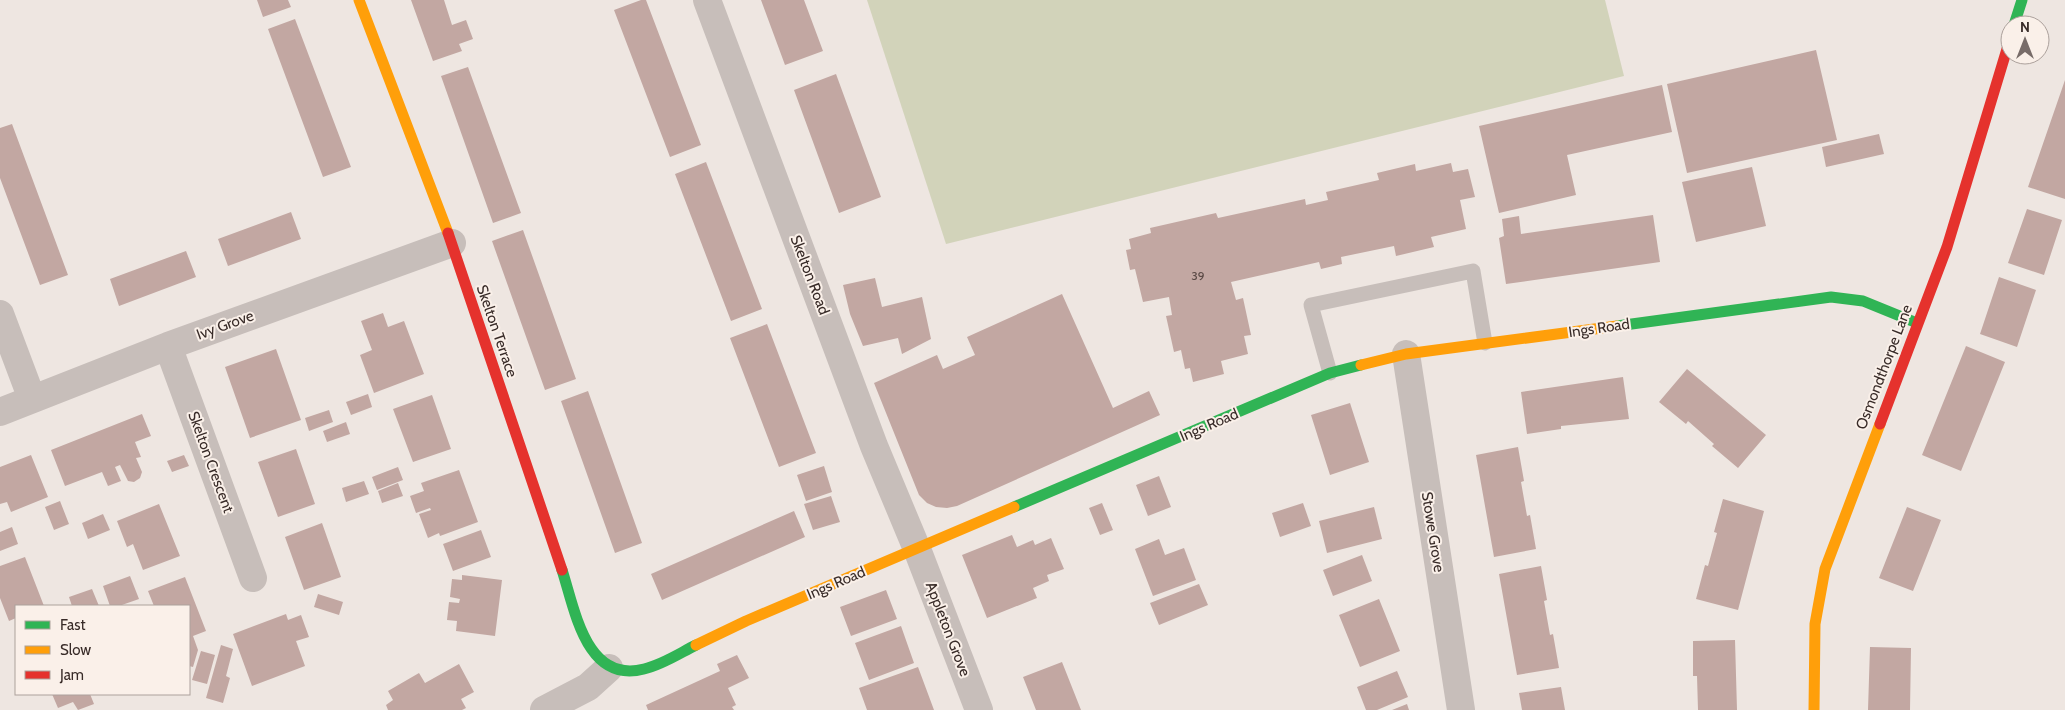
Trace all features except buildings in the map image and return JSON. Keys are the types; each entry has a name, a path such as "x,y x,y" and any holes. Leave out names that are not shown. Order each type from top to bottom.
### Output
{"street":[{"name":"Skelton Terrace","path":"359,0 452,242 586,642 593,654 609,668"},
{"name":"Skelton Road","path":"707,0 874,446 917,549"},
{"path":"2017,15 2022,0"},
{"name":"Osmondthorpe Lane","path":"1814,710 1815,624 1825,569 1947,247 2002,65"},
{"name":"Ivy Grove","path":"0,412 168,346 452,242"},
{"name":"Ings Road","path":"609,668 632,672 646,669 746,621 1330,373 1406,354 1831,297 1863,301 1917,323"},
{"path":"0,314 32,399"},
{"name":"Skelton Crescent","path":"168,346 253,578"},
{"name":"Stowe Grove","path":"1406,354 1460,710"},
{"name":"Appleton Grove","path":"917,549 979,710"},
{"path":"544,710 588,687 609,668"}],"lane":[{"path":"1330,373 1312,304 1473,271 1485,343"}],"green space":[{"path":"867,0 1605,0 1624,76 946,244"}],"traffic: fast":[{"path":"2017,15 2022,0"},
{"path":"1617,326 1831,297 1863,301 1917,323"},
{"path":"1014,507 1330,373 1361,365"},
{"path":"562,570 578,623 586,640 596,655 609,665 624,671 644,669 664,662 696,645"}],"traffic: slow":[{"path":"359,0 448,233"},
{"path":"1361,365 1406,354 1617,326"},
{"path":"1814,710 1815,624 1825,569 1880,424"},
{"path":"696,645 746,621 1014,507"}],"traffic: jam":[{"path":"1880,424 1947,247 2002,65"},
{"path":"448,233 562,570"}]}
